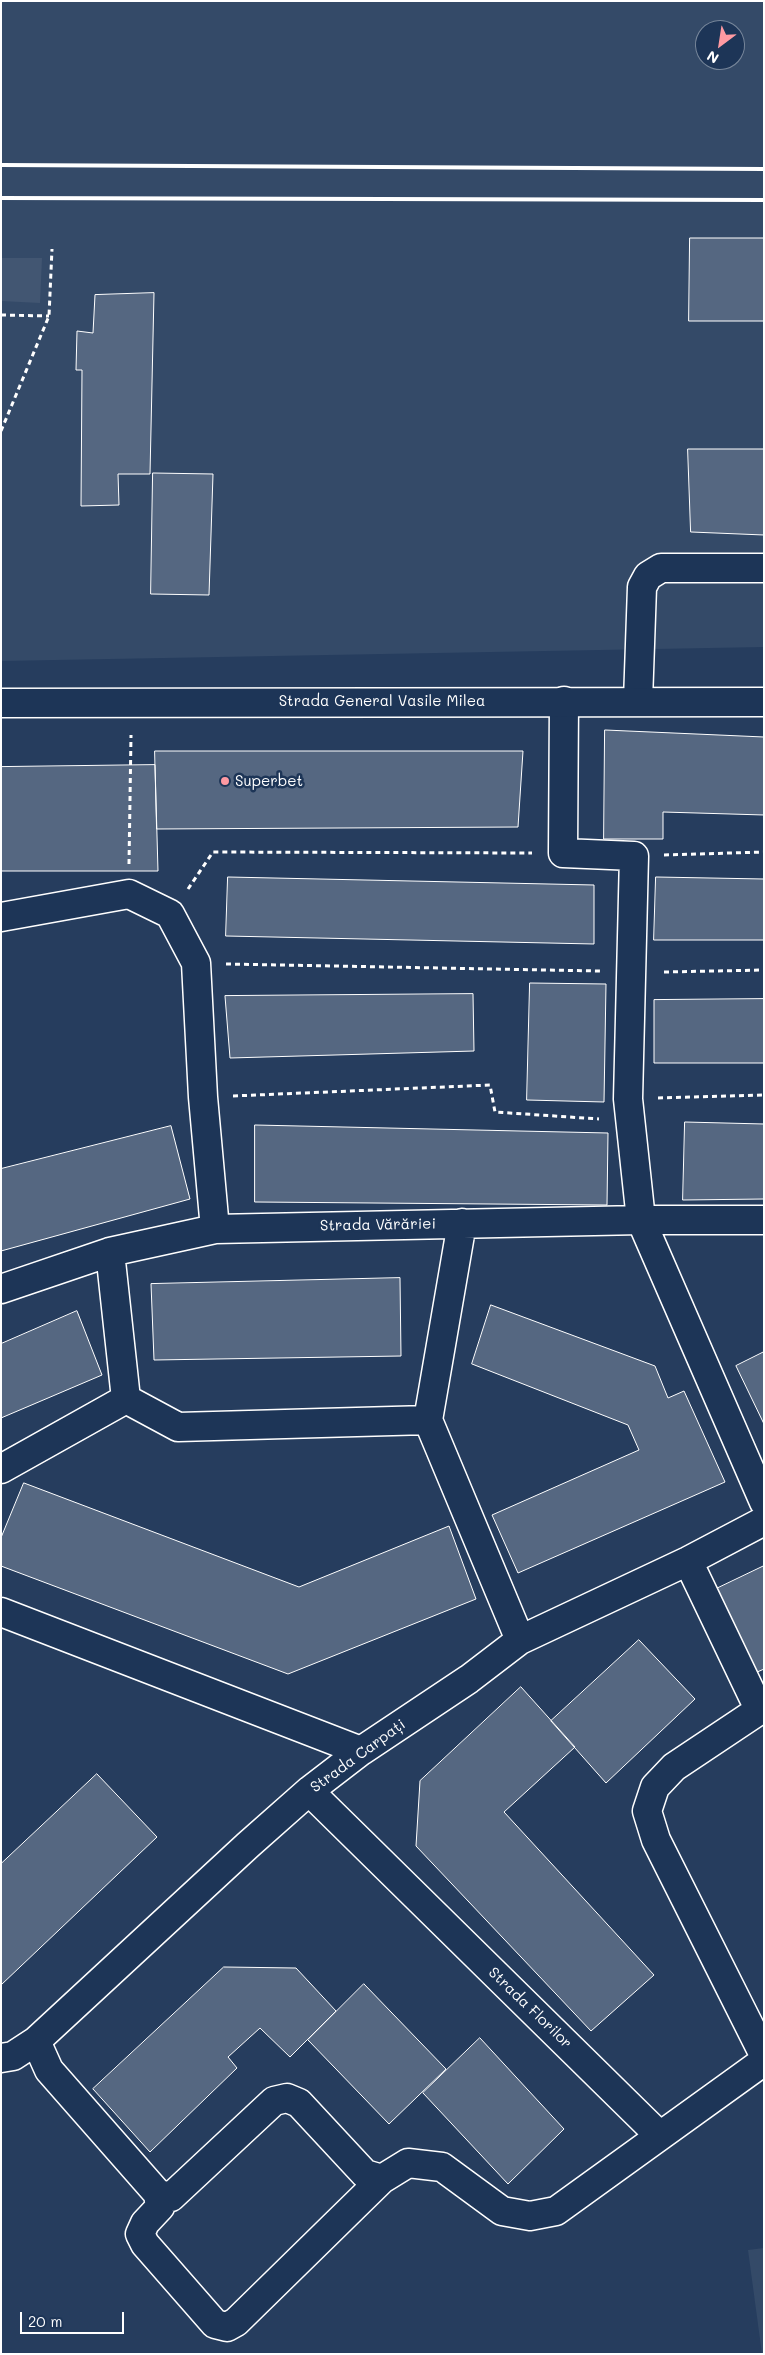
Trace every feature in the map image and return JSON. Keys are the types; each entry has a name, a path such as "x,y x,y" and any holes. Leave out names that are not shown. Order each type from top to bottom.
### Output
{"street":[{"path":"638,701 642,587 648,576 661,568 764,568"},
{"path":"564,700 563,853 634,856 633,972 628,1110 641,1220 764,1502"},
{"name":"Strada General Vasile Milea","path":"1,703 564,700 764,702"},
{"path":"1,917 129,894 170,914 196,963 203,1097 215,1229"},
{"name":"Strada Vărăriei","path":"1,1289 110,1252 215,1229 641,1220 764,1220"},
{"path":"462,1223 428,1420 520,1640"},
{"path":"110,1252 126,1399"},
{"path":"126,1399 178,1428 428,1420"},
{"path":"1,1469 126,1399"},
{"name":"Strada Carpați","path":"1,2058 13,2056 36,2041 309,1791 520,1640 688,1561 764,1522"},
{"path":"688,1561 761,1708 674,1767 654,1787 647,1812 656,1840 764,2055"},
{"path":"1,1612 361,1752"},
{"name":"Strada Florilor","path":"309,1791 660,2136"},
{"path":"36,2041 49,2070 158,2194 160,2207 145,2223 140,2234 144,2244 215,2324 227,2327 236,2322 382,2179 408,2163 442,2167 502,2211 530,2216 556,2211 764,2060"},
{"path":"158,2194 171,2197 274,2101 287,2098 300,2103 365,2174 382,2179"}],"path":[{"path":"1,431 49,316 52,249"},
{"path":"1,315 49,316"},
{"path":"129,894 132,703"},
{"path":"170,914 213,852 563,853"},
{"path":"634,856 764,852"},
{"path":"196,963 633,972 764,970"},
{"path":"203,1097 490,1085 495,1112 628,1110 764,1095"}],"shaded area":[{"path":"1,1 764,1 764,647 1,661"},
{"path":"1,258 42,258 40,303 1,301"},
{"path":"764,2248 764,2354 762,2354 748,2250"}],"building":[{"path":"690,238 764,238 764,321 689,321"},
{"path":"154,293 150,474 118,474 119,505 81,506 82,370 76,370 77,331 93,333 95,295"},
{"path":"688,449 764,449 764,535 691,532"},
{"path":"153,473 213,474 209,595 151,594"},
{"path":"605,730 764,737 764,815 663,812 663,839 604,839"},
{"path":"155,751 523,751 518,827 157,829"},
{"path":"155,765 158,871 1,871 1,767"},
{"path":"228,877 594,885 594,944 226,936"},
{"path":"656,877 764,879 764,940 654,940"},
{"path":"530,983 606,984 604,1102 527,1100"},
{"path":"473,994 474,1051 230,1058 225,996"},
{"path":"764,999 764,1063 654,1063 654,1000"},
{"path":"685,1122 764,1124 764,1199 683,1200"},
{"path":"255,1125 608,1133 607,1205 255,1202"},
{"path":"171,1126 190,1199 1,1251 1,1169"},
{"path":"400,1278 401,1356 154,1360 151,1284"},
{"path":"491,1305 655,1366 668,1398 684,1391 725,1482 518,1573 492,1515 639,1450 628,1425 472,1364"},
{"path":"77,1311 102,1375 1,1418 1,1344"},
{"path":"764,1352 764,1424 736,1366"},
{"path":"24,1483 299,1587 449,1526 476,1599 288,1674 1,1566 1,1538"},
{"path":"764,1566 764,1669 755,1673 714,1590"},
{"path":"639,1640 695,1699 606,1783 551,1721"},
{"path":"521,1687 575,1747 504,1812 654,1975 591,2031 416,1846 420,1781"},
{"path":"97,1774 157,1837 1,1985 1,1864"},
{"path":"224,1967 296,1968 336,2011 290,2057 260,2028 228,2057 237,2068 150,2152 93,2089"},
{"path":"364,1984 446,2069 389,2124 308,2040"},
{"path":"480,2038 564,2129 508,2184 423,2093"}],"railway":[{"path":"1,165 764,169"},
{"path":"1,198 764,200"}],"place":[{"name":"Superbet","path":"225,781"}]}
